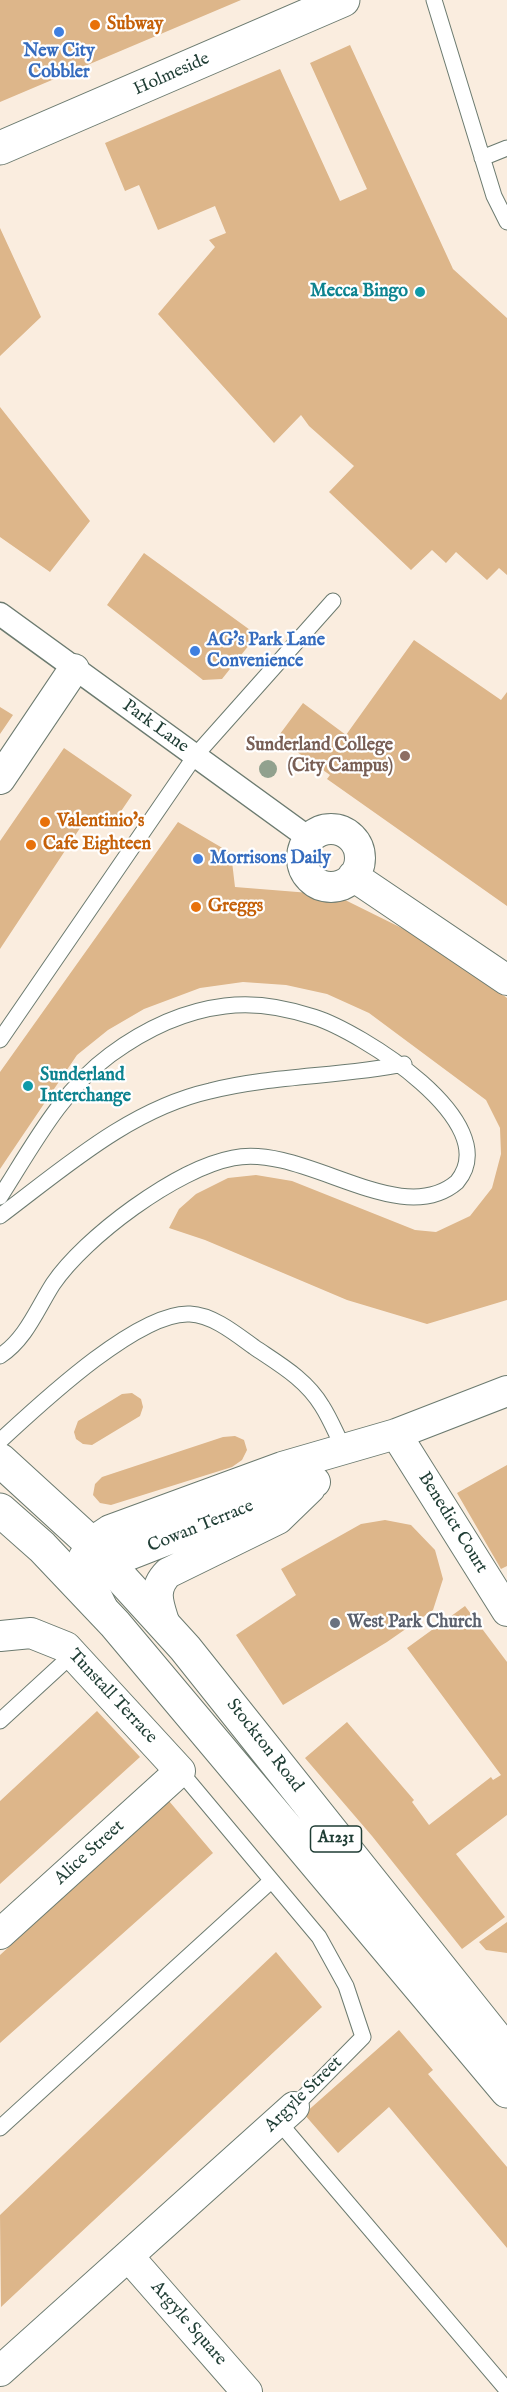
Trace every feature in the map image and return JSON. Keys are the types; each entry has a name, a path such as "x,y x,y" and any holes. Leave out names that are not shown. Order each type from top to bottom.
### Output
{"main road":[{"name":"Holmeside","path":"0,148 343,0"},
{"name":"Stockton Road","path":"0,1460 60,1514 95,1558 165,1625 261,1741 507,2052"},
{"name":"Stockton Road","path":"0,1510 42,1547 105,1613 220,1746 507,2091"}],"street":[{"name":"Park Lane","path":"0,614 310,839"},
{"path":"0,779 74,669"},
{"path":"334,829 350,836 360,851 358,868 353,876 346,882 329,886 313,879 303,864 305,847 310,839 316,833 334,829"},
{"path":"353,876 507,980"},
{"name":"Cowan Terrace","path":"95,1558 100,1536 120,1526 282,1467 396,1434 507,1391"},
{"name":"Benedict Court","path":"396,1434 507,1611"},
{"name":"Cowan Terrace","path":"165,1625 156,1597 159,1582 278,1519 345,1450"},
{"name":"Cowan Terrace","path":"95,1558 315,1482"},
{"name":"Cowan Terrace","path":"60,1514 85,1525 120,1526"},
{"path":"42,1547 75,1565 95,1558"},
{"path":"95,1558 87,1577 105,1613"},
{"name":"Tunstall Terrace","path":"0,1636 31,1633 66,1647 180,1771"},
{"name":"Alice Street","path":"0,1935 180,1771"},
{"name":"Argyle Street","path":"4,2359 128,2256 286,2114"},
{"name":"Argyle Square","path":"128,2256 248,2392"}],"lane":[{"path":"434,0 494,196 507,222"},
{"path":"482,158 507,148"},
{"path":"0,1040 195,756 333,601"},
{"path":"0,1197 65,1098 86,1074 137,1037 160,1024 191,1012 226,1005 286,1009 341,1027 404,1064 451,1101 466,1121 472,1138 473,1156 468,1170 457,1182 442,1192 423,1198 404,1198 379,1193 339,1177 266,1156 240,1157 215,1163 149,1198 91,1240 54,1284 19,1340 0,1356"},
{"path":"0,1216 85,1152 141,1118 176,1102 208,1091 251,1083 369,1071 404,1064"},
{"path":"0,1441 76,1375 132,1334 159,1320 192,1314 215,1322 233,1332 296,1376 322,1407 345,1450"},
{"path":"0,1721 73,1654"},
{"name":"Argyle Street","path":"180,1771 319,1937 346,1986 363,2037 286,2114"},
{"path":"0,2128 271,1881"},
{"path":"286,2114 507,2390"}],"building":[{"path":"0,0 241,0 0,102"},
{"path":"350,45 453,269 507,318 507,575 499,568 487,580 456,552 446,563 432,550 411,570 329,492 354,466 309,426 301,415 274,443 158,314 215,247 209,240 226,233 215,206 158,230 139,185 125,191 105,143 280,69 340,201 367,189 310,63"},
{"path":"0,228 41,317 0,356"},
{"path":"0,407 90,521 50,572 0,537"},
{"path":"144,553 257,635 222,679 203,680 107,605"},
{"name":"Sunderland College (City Campus)","path":"414,640 501,700 507,692 507,906 327,779 330,775 277,738 303,703 346,735"},
{"path":"0,707 13,715 0,734"},
{"path":"64,748 132,795 109,829 88,816 0,949 0,841"},
{"name":"Sunderland Interchange","path":"178,822 231,853 235,887 335,895 440,947 507,998 507,1300 427,1324 347,1300 205,1240 169,1228 179,1209 196,1194 228,1178 256,1175 292,1181 415,1230 436,1232 470,1216 492,1188 501,1154 500,1128 486,1100 369,1013 327,994 286,985 243,982 200,988 144,1009 108,1030 77,1055 0,1169 0,1072"},
{"path":"132,1393 141,1399 143,1407 140,1416 92,1445 83,1444 76,1439 74,1432 78,1421 122,1394"},
{"path":"235,1436 244,1440 247,1450 242,1460 232,1467 111,1505 100,1503 93,1495 95,1484 102,1477 223,1437"},
{"path":"507,1465 507,1566 501,1569 457,1493"},
{"name":"West Park Church","path":"385,1520 411,1525 435,1550 443,1579 433,1610 387,1642 283,1705 236,1635 296,1595 281,1569 361,1524"},
{"path":"465,1606 507,1662 507,1815 456,1854 505,1917 462,1949 372,1836 305,1758 347,1722 414,1800 412,1802 429,1825 491,1777 493,1780 501,1775 407,1648"},
{"path":"97,1711 140,1757 0,1884 0,1801"},
{"path":"169,1801 213,1853 0,2043 0,1955"},
{"path":"507,1922 507,1953 486,1950 479,1942"},
{"path":"276,1952 322,2007 1,2307 0,2215"},
{"path":"399,2030 433,2070 428,2074 507,2167 507,2248 389,2107 338,2153 304,2114"}],"place":[{"name":"Subway","path":"95,25"},
{"name":"New City Cobbler","path":"59,32"},
{"name":"Mecca Bingo","path":"420,292"},
{"name":"AG's Park Lane Convenience","path":"195,651"},
{"name":"Sunderland College (City Campus)","path":"405,756"},
{"name":"Valentinio's","path":"45,822"},
{"name":"Cafe Eighteen","path":"31,845"},
{"name":"Morrisons Daily","path":"198,859"},
{"name":"Greggs","path":"196,907"},
{"name":"Sunderland Interchange","path":"28,1086"},
{"name":"West Park Church","path":"335,1623"}]}
